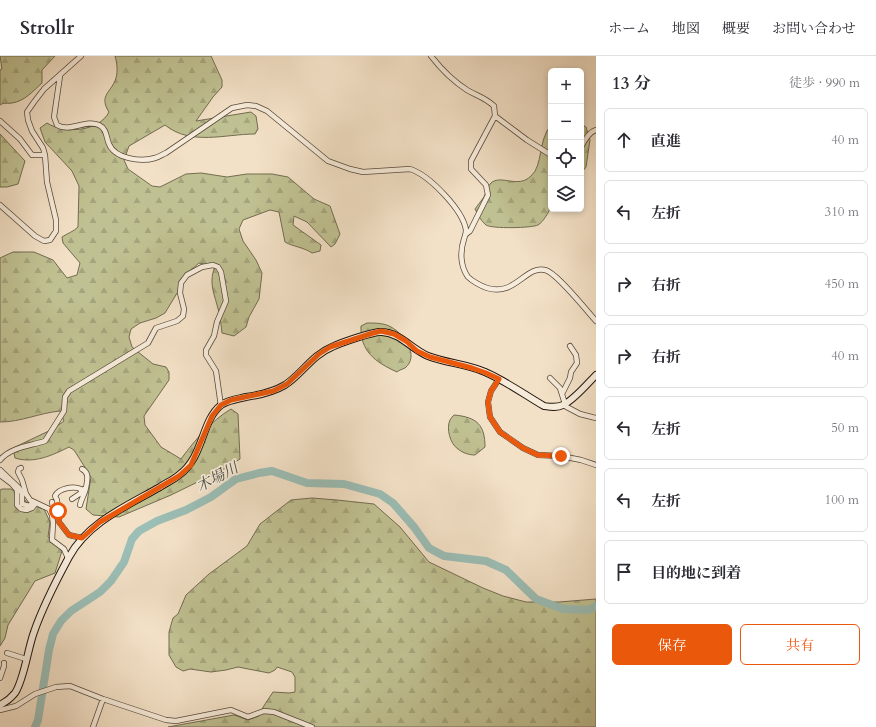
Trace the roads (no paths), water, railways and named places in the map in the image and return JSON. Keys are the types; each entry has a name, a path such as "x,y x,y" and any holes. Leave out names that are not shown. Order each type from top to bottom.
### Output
{"street":[{"path":"0,205 35,236 44,241 50,240 56,231 56,220 46,182 45,155 43,148 32,131 27,112 44,89 81,56"},
{"path":"431,56 442,69 458,83 469,91 483,97 494,106 495,116 471,161 471,169 486,185 488,196 470,231 466,234"},
{"path":"60,76 54,117 57,125 66,128 89,123 100,126 106,132 109,145 115,152 127,158 155,158 166,153 232,108 247,105 256,106 267,111 328,161 363,172 410,169 423,175 441,190 464,223 466,234 461,259 469,278 482,286 501,290 509,288 533,272 545,270 555,276 596,321"},
{"path":"495,116 527,140 548,153"},
{"path":"0,121 20,139 32,155 45,155"},
{"path":"584,142 593,131 596,130"},
{"path":"0,460 21,447 45,440 64,411 65,397 69,391 148,343 156,328 177,321 183,316 184,309 180,293 181,283 187,275 202,267 213,265 218,267 221,272 226,301 216,322 214,336 206,350 206,355 216,370 221,406"},
{"path":"0,704 7,701 19,684 33,633 43,606 68,558 82,538 100,522 179,476 191,465 212,416 221,406 231,400 273,391 287,384 319,354 330,347 381,331 394,334 406,341 417,351 430,357 486,373 499,379 544,406 555,407 564,405 596,375"},
{"path":"562,394 570,378 571,372 577,363 576,355 570,346"},
{"path":"550,378 560,388 564,405"},
{"path":"499,379 491,391 488,402 490,417 500,432 523,448 538,455 561,456 596,465"},
{"path":"564,405 580,414 596,418"},
{"path":"21,468 18,472 26,494 30,500 49,509 52,514"},
{"path":"72,499 78,496 83,490 87,475 82,469"},
{"path":"0,470 19,488 22,494 22,504 29,506 35,502"},
{"path":"0,475 17,490 17,505 21,509 27,510 32,508 35,502"},
{"path":"82,538 69,535 59,522 57,500 55,496 56,493 69,487 76,487 83,490"},
{"path":"80,505 85,494 83,490"},
{"path":"52,502 52,540 64,549 68,558"},
{"path":"52,514 58,514"},
{"path":"7,653 26,660"},
{"path":"0,678 4,663"},
{"path":"0,710 16,706 35,694 56,687 70,686 103,700 166,720 176,721 231,710 248,716 264,711 274,712 312,727"},
{"path":"93,727 103,700"}],"waterway":[{"name":"木場川","path":"35,727 38,720 53,634 61,621 71,611 100,592 111,581 124,562 132,539 139,531 157,521 186,510 211,497 236,479 259,473 272,471 307,483 344,484 380,494 393,503 414,527 429,548 444,556 486,561 506,570 536,599 563,609 588,610 596,606"}]}
